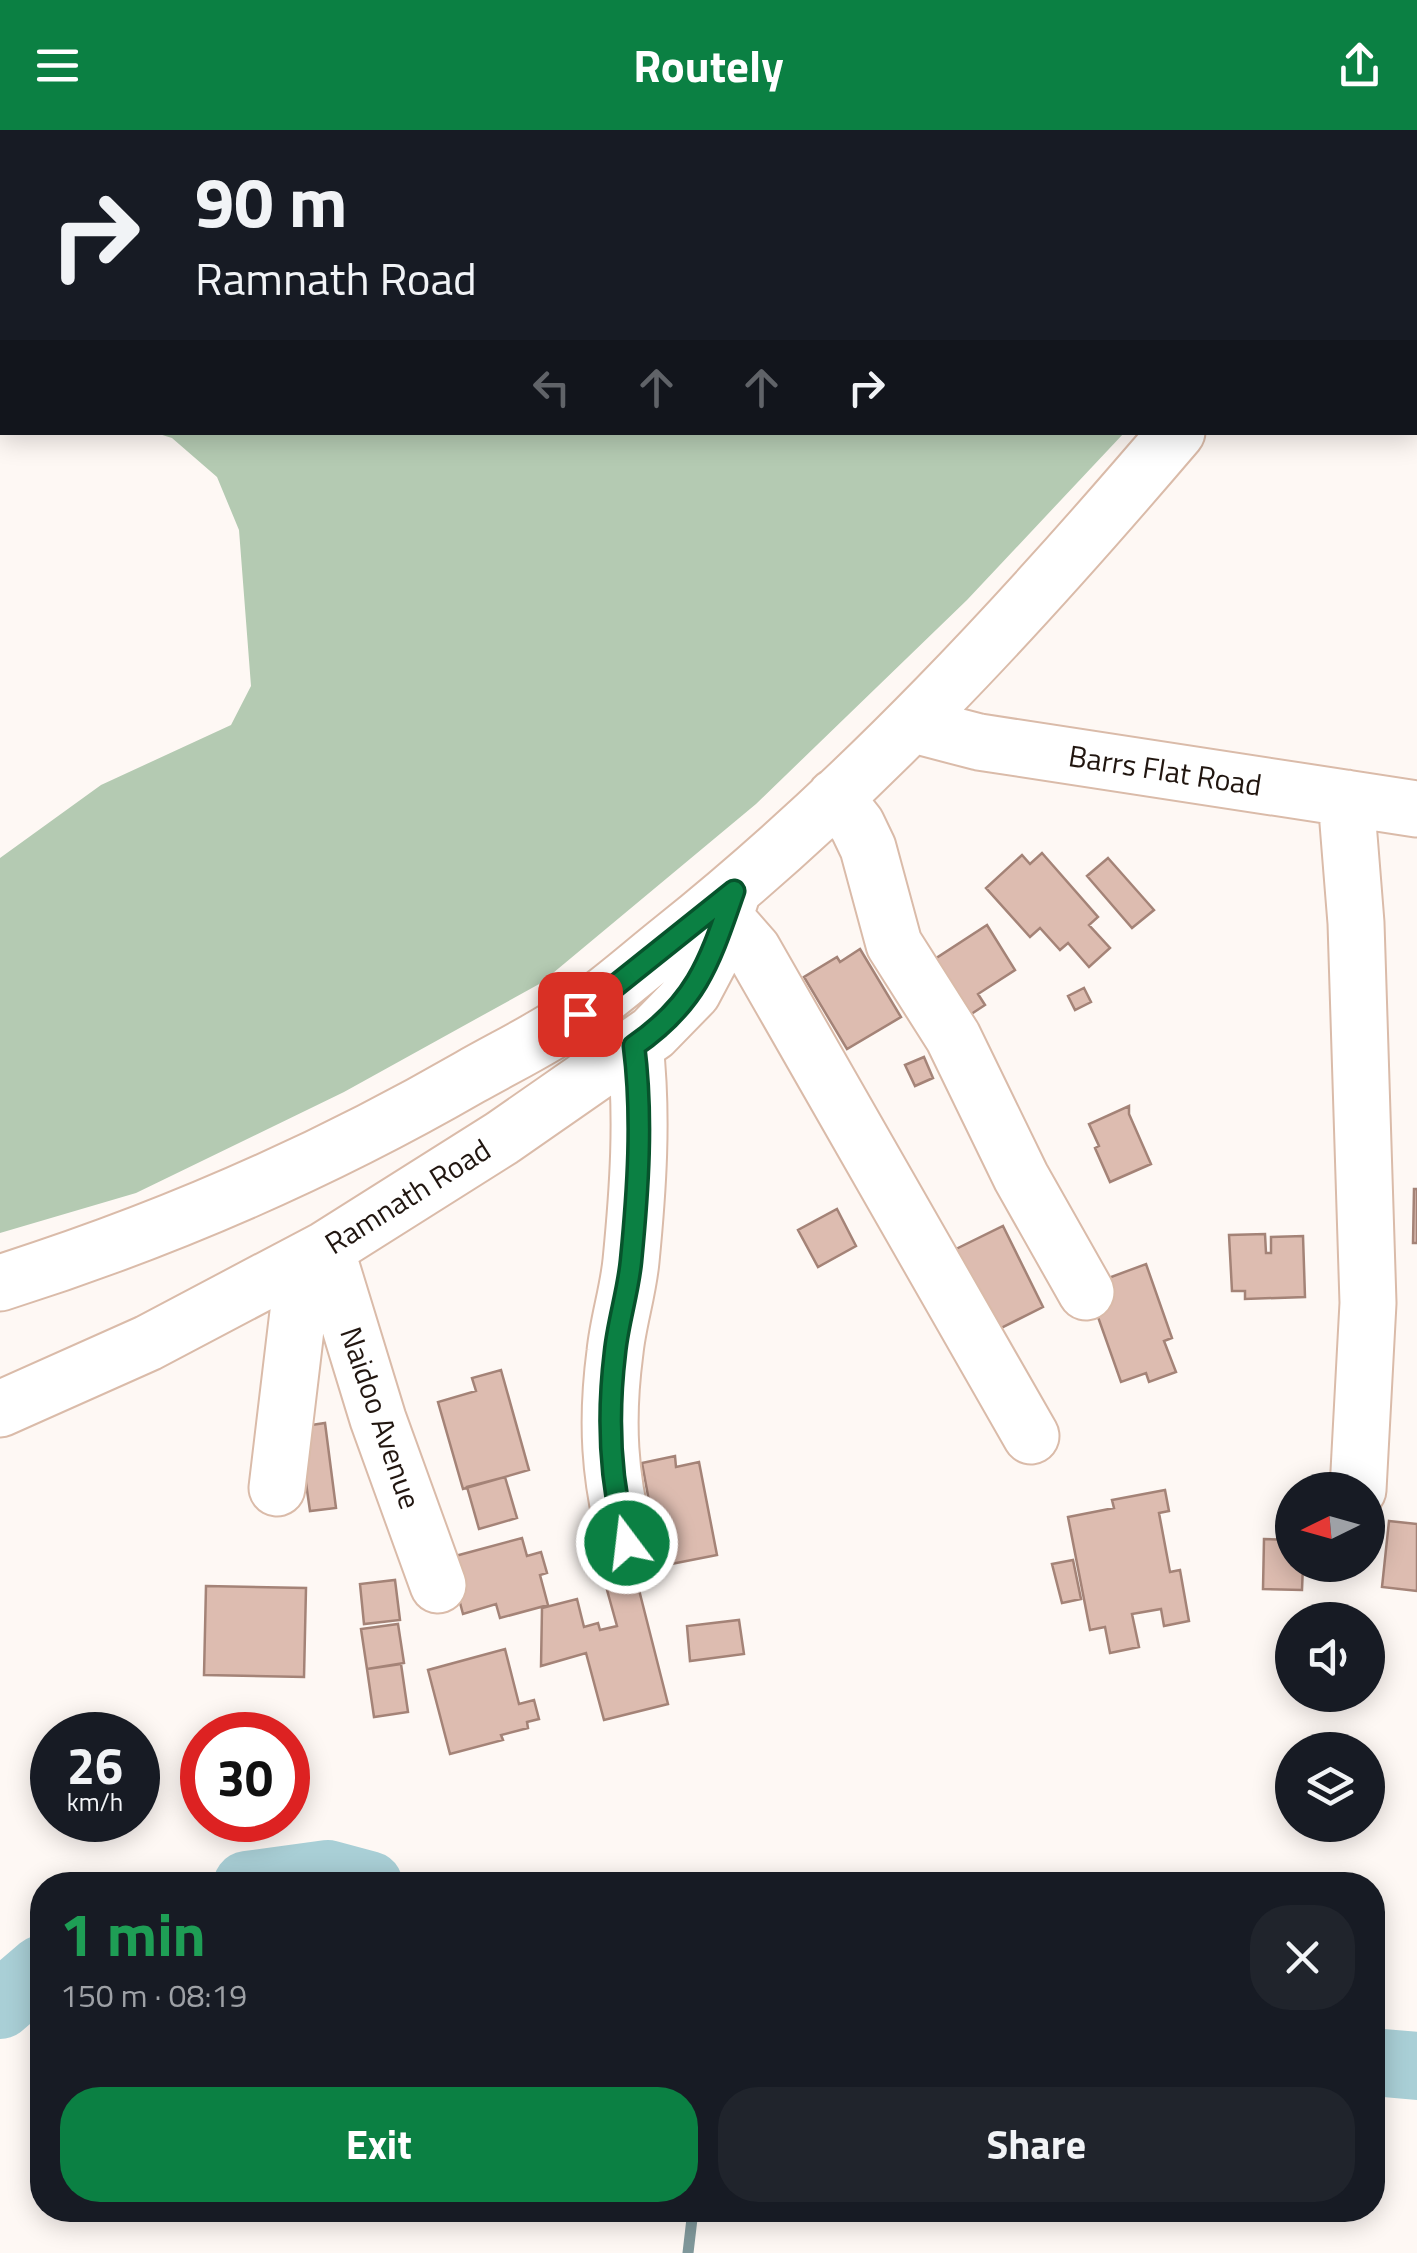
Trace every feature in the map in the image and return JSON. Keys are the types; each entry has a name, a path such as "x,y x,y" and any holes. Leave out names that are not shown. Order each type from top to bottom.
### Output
{"street":[{"path":"0,1283 93,1254 257,1187 385,1126 580,1014 729,904 914,725 1053,578 1175,435"},
{"name":"Barrs Flat Road","path":"914,725 979,742 1417,809"},
{"path":"835,798 868,848 894,944 953,1037 1020,1178 1086,1292"},
{"path":"1346,798 1356,923 1368,1304 1359,1472"},
{"path":"729,904 1030,1436"},
{"name":"Ramnath Road","path":"0,1409 148,1343 315,1255 502,1138 653,1033 693,992 711,958 729,904"},
{"path":"627,1543 614,1494 609,1425 615,1351 630,1264 638,1152 639,1082 634,1046"},
{"path":"277,1488 315,1255"},
{"name":"Naidoo Avenue","path":"315,1255 438,1585"}],"green space":[{"path":"162,435 1121,435 967,600 756,804 541,983 344,1092 136,1193 0,1233 0,858 101,785 231,725 251,686 239,530 217,477 172,438"}],"building":[{"path":"1042,853 1098,917 1089,925 1110,948 1089,967 1068,943 1060,950 1040,928 1030,937 986,888 1022,855 1030,864"},
{"path":"1108,858 1154,910 1132,928 1087,876"},
{"path":"987,925 1015,970 978,994 985,1005 953,1026 918,970"},
{"path":"860,949 901,1017 847,1049 804,977 837,957 840,962"},
{"path":"1084,988 1091,1002 1075,1010 1068,996"},
{"path":"924,1057 933,1078 915,1086 905,1065"},
{"path":"1129,1106 1151,1164 1110,1182 1089,1124"},
{"path":"1417,1189 1417,1243 1413,1243"},
{"path":"837,1209 856,1246 818,1267 798,1230"},
{"path":"1003,1226 1043,1307 995,1331 956,1249"},
{"path":"1265,1234 1266,1253 1271,1253 1271,1237 1303,1236 1305,1297 1245,1299 1245,1291 1232,1291 1229,1235"},
{"path":"1146,1264 1172,1338 1164,1341 1176,1372 1149,1382 1146,1373 1121,1382 1087,1286"},
{"path":"501,1370 529,1470 463,1489 438,1402 476,1391 472,1378"},
{"path":"325,1423 336,1508 310,1511 298,1427"},
{"path":"675,1456 676,1467 699,1462 717,1555 661,1566 642,1463"},
{"path":"505,1477 517,1518 479,1529 467,1487"},
{"path":"1165,1490 1169,1511 1159,1513 1170,1572 1180,1570 1189,1621 1164,1626 1161,1609 1132,1614 1139,1647 1110,1653 1105,1627 1090,1630 1068,1517 1114,1508 1112,1500"},
{"path":"1389,1521 1417,1524 1417,1591 1382,1587"},
{"path":"522,1538 527,1556 541,1552 547,1573 540,1575 548,1605 500,1618 496,1604 463,1614 448,1558"},
{"path":"1264,1539 1275,1539 1275,1582 1302,1582 1302,1590 1263,1589"},
{"path":"1073,1560 1081,1599 1062,1603 1052,1564"},
{"path":"395,1580 400,1620 364,1624 360,1584"},
{"path":"637,1582 668,1704 604,1720 586,1653 541,1666 542,1608 577,1599 584,1627 598,1623 600,1630 617,1626 607,1590"},
{"path":"206,1586 306,1588 304,1677 204,1675"},
{"path":"739,1620 744,1654 690,1661 687,1626"},
{"path":"398,1624 404,1663 367,1669 361,1629"},
{"path":"505,1649 519,1704 534,1700 539,1719 527,1722 528,1728 501,1735 503,1740 450,1754 428,1670"},
{"path":"401,1664 408,1712 374,1717 367,1669"}],"waterway":[{"path":"0,2005 30,1979"},
{"path":"1385,2063 1417,2066"},
{"path":"688,2253 692,2222"}],"route":[{"path":"580,1014 734,891 711,958 693,992 653,1033 634,1046 640,1134 630,1264 615,1351 609,1425 614,1494 627,1543"}]}
